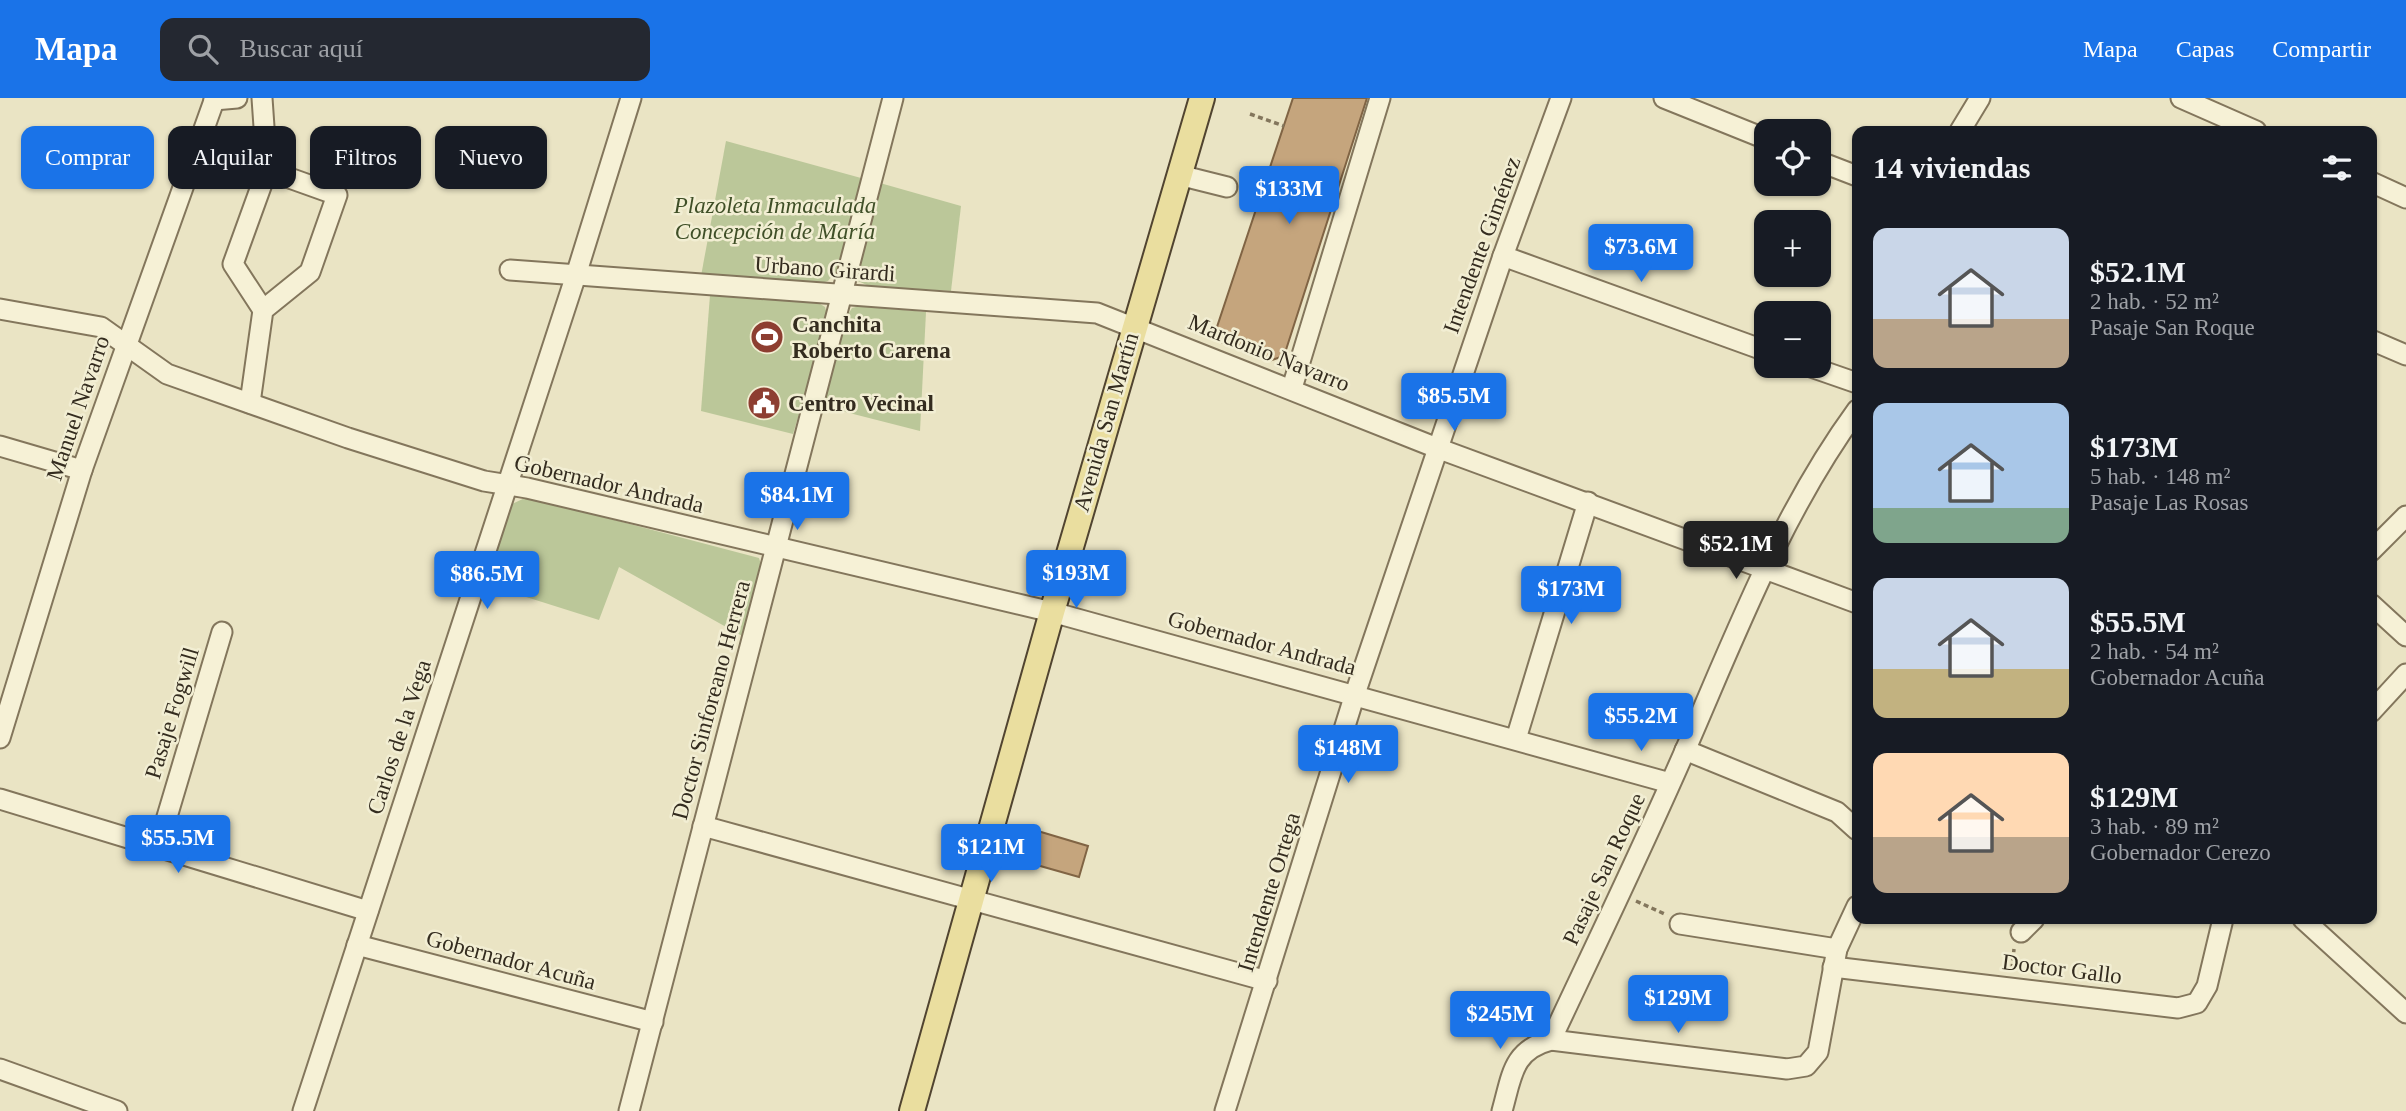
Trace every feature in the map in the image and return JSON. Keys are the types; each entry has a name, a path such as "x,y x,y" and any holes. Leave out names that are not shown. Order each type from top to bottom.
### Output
{"main road":[{"name":"Avenida San Martín","path":"912,1111 1134,325 1202,98"}],"street":[{"path":"215,99 237,98"},
{"path":"262,98 264,126"},
{"name":"Carlos de la Vega","path":"303,1111 576,275 631,98"},
{"name":"Doctor Sinforeano Herrera","path":"629,1111 893,98"},
{"path":"1292,388 1381,98"},
{"name":"Intendente Giménez","path":"1437,448 1561,98"},
{"path":"1664,98 1754,134"},
{"path":"1963,126 1980,98"},
{"path":"2181,98 2245,126"},
{"name":"Manuel Navarro","path":"0,738 5,703 82,470 215,99"},
{"path":"1831,166 1852,174"},
{"path":"1179,175 1227,187"},
{"path":"263,310 310,272 337,195 296,180"},
{"path":"2377,185 2406,198"},
{"path":"250,403 263,310 233,264 260,189"},
{"path":"1503,256 1754,347"},
{"name":"Urbano Girardi","path":"510,270 1097,313 1134,325"},
{"name":"Gobernador Andrada","path":"0,309 101,327 126,342 167,374 361,442 484,481 1052,612 1670,783"},
{"name":"Mardonio Navarro","path":"1134,325 1437,448 1852,601"},
{"path":"2377,343 2406,355"},
{"path":"1831,374 1852,381"},
{"name":"Pasaje San Roque","path":"1551,1040 1685,750 1765,567 1839,434 1852,417"},
{"path":"0,446 82,470"},
{"name":"Intendente Ortega","path":"1225,1111 1355,694 1437,448"},
{"path":"1516,739 1588,502"},
{"path":"2377,545 2406,516"},
{"path":"2377,609 2406,636"},
{"name":"Pasaje Fogwill","path":"158,847 222,632"},
{"path":"2377,705 2406,674"},
{"path":"1685,750 1837,812 1852,826"},
{"path":"0,799 368,911"},
{"path":"703,826 1267,981"},
{"path":"1502,1111 1515,1064 1531,1045 1551,1040 1787,1069 1806,1066 1818,1052 1835,958 1852,918"},
{"name":"Doctor Gallo","path":"1680,924 1835,958 2009,988 2178,1008 2197,1003 2207,986 2222,924"},
{"path":"2308,924 2406,1013"},
{"name":"Gobernador Acuña","path":"357,945 653,1022"},
{"path":"0,1069 117,1111"}],"path":[{"path":"1250,114 1284,126"},
{"path":"1619,894 1661,911 1680,924"},
{"path":"2009,988 2016,938 2028,925"}],"green space":[{"name":"Plazoleta Inmaculada Concepción de María","path":"726,141 861,178 837,270 828,281 818,284 701,276"},
{"name":"Plazoleta Inmaculada Concepción de María","path":"880,183 961,206 951,291 869,286 858,281 858,269"},
{"name":"Plazoleta Inmaculada Concepción de María","path":"710,295 817,302 825,307 828,317 793,434 701,411"},
{"name":"Plazoleta Inmaculada Concepción de María","path":"860,306 926,312 920,431 822,406 847,316 852,308"},
{"path":"527,497 759,558 762,568 744,637 619,567 599,620 485,584 512,504"}],"building":[{"path":"1293,98 1367,98 1284,356 1269,361 1213,339"},
{"path":"1021,826 1088,846 1079,877 1012,858"}],"place":[{"name":"Canchita Roberto Carena","path":"767,337"},
{"name":"Centro Vecinal","path":"764,403"}]}
